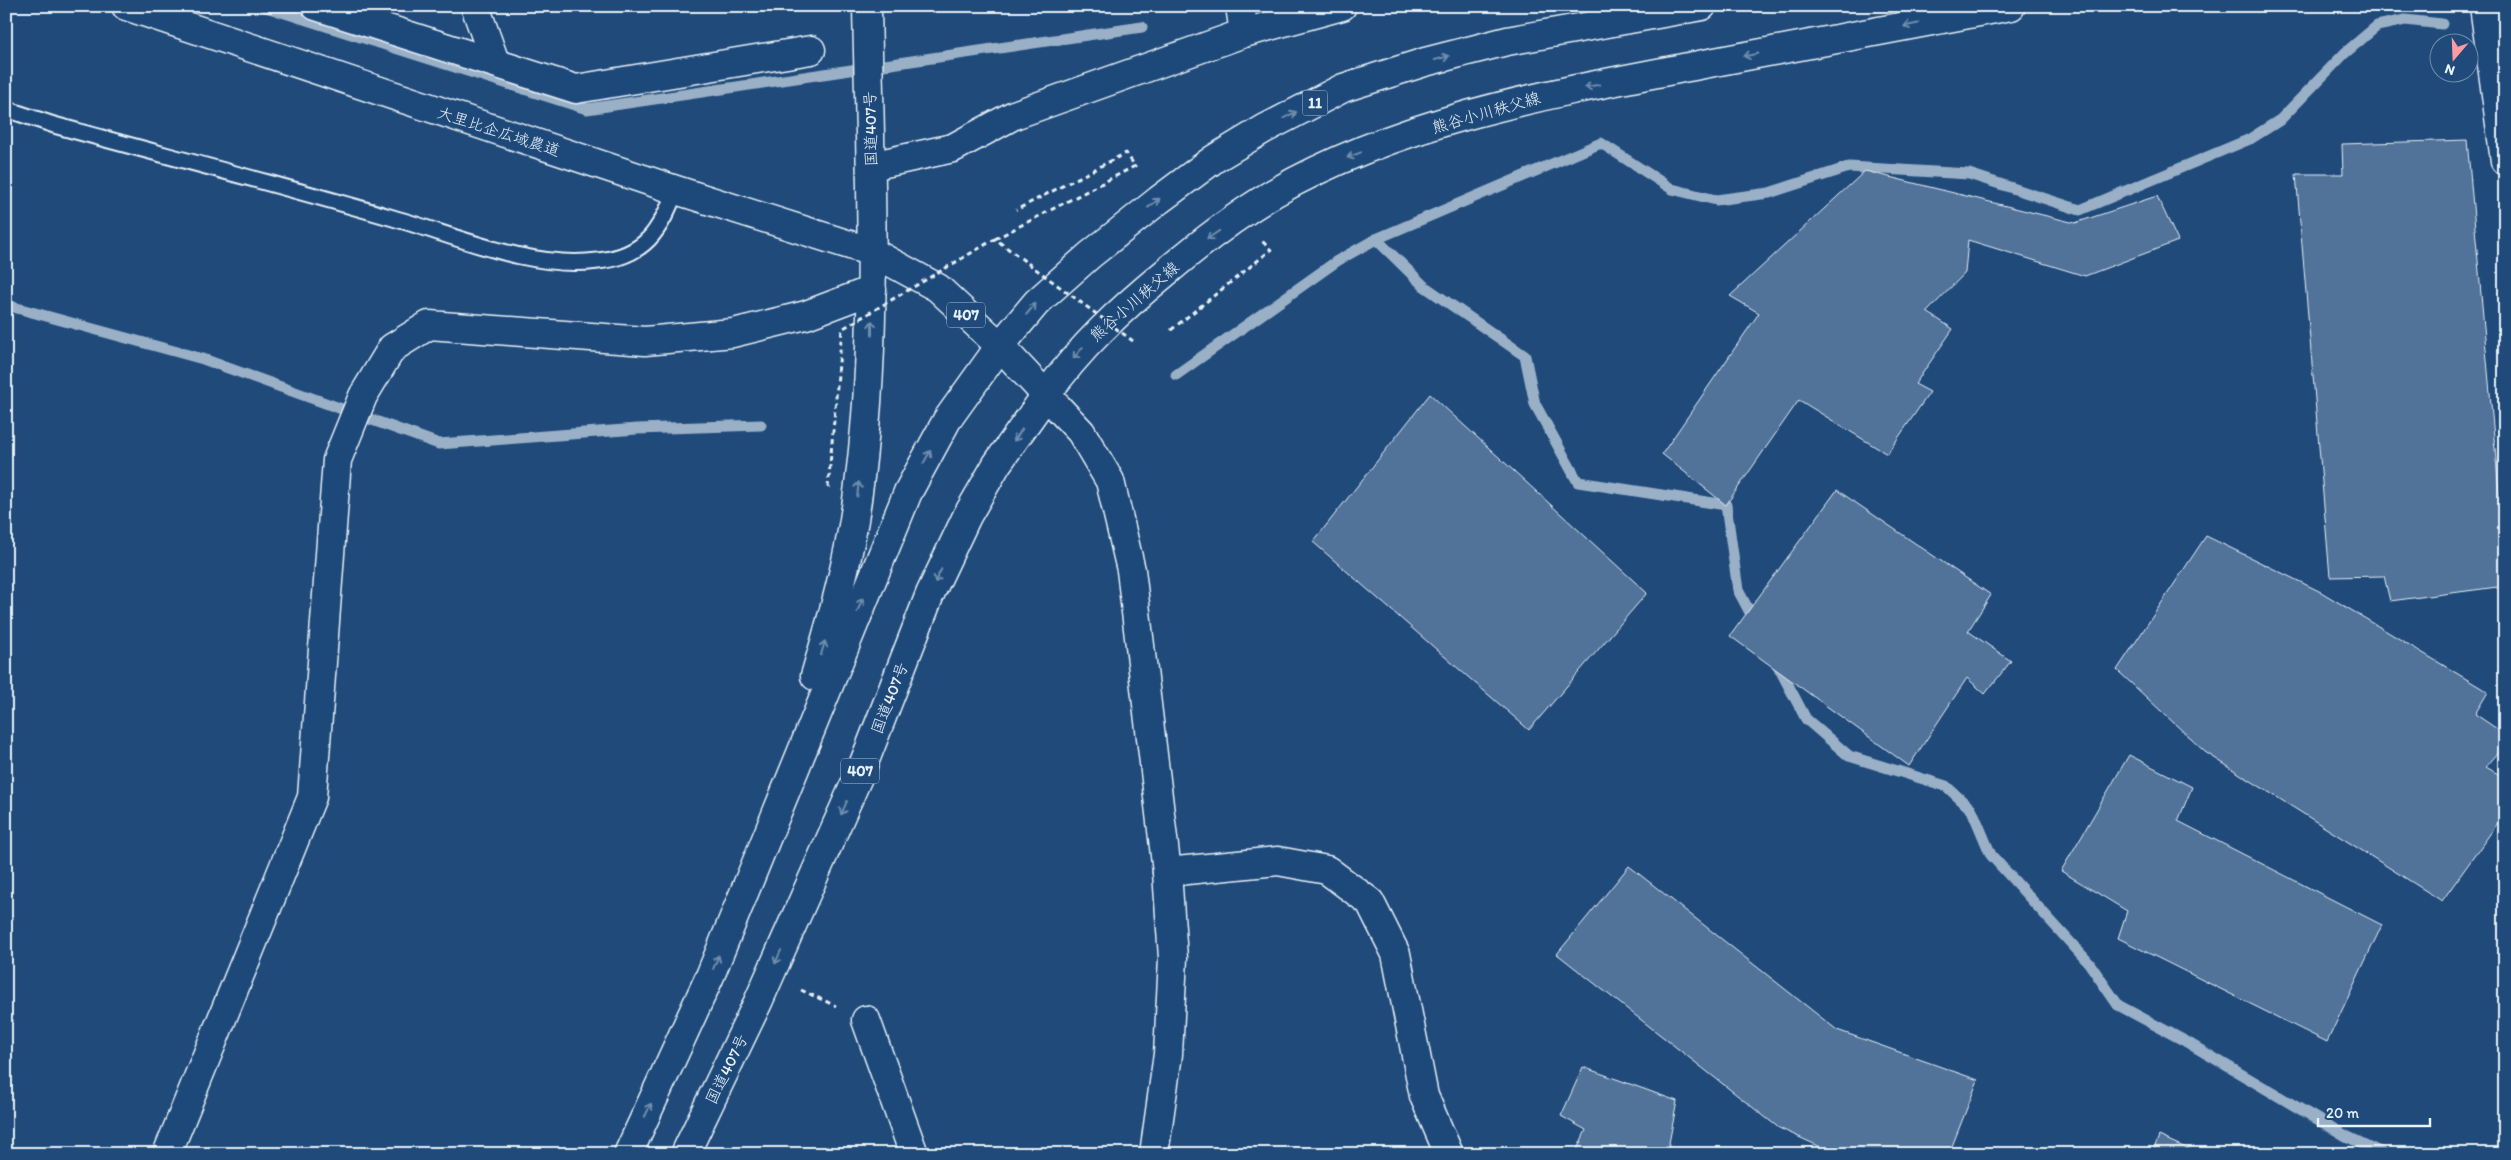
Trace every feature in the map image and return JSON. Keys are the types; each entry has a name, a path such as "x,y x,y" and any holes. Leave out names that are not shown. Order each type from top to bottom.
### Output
{"main road":[{"name":"大里比企広域農道","path":"126,6 676,190 872,252"},
{"path":"316,6 576,88 812,50"},
{"path":"475,6 494,62"},
{"name":"国道407号","path":"770,829 836,603 857,502 872,338 868,6"},
{"path":"1240,6 1244,33"},
{"path":"870,166 953,148 1014,115 1244,33 1342,6"},
{"name":"11","path":"1000,346 1037,302 1159,200 1214,159 1264,129 1343,88 1425,62 1507,41 1702,6"},
{"name":"熊谷小川秩父線","path":"1046,395 1086,344 1140,293 1203,242 1273,194 1333,163 1399,137 1550,94 2011,6"},
{"path":"2484,6 2502,120 2505,161"},
{"name":"407","path":"872,252 938,288 1000,346 1046,395"},
{"path":"167,1154 312,797 337,460 362,396 392,348 429,325 645,341 733,333 806,315 872,290"},
{"name":"国道407号","path":"628,1154 710,976 908,492 947,420 1000,346"},
{"path":"1046,395 1081,432 1110,481 1131,570 1167,872 1173,958 1168,1054 1154,1154"},
{"name":"国道407号","path":"685,1154 758,1002 862,768 930,594 967,516 997,464 1046,395"},
{"path":"1167,872 1278,861 1327,870 1370,902 1396,954 1424,1096 1449,1154"},
{"path":"866,1020 914,1154"}],"lane":[{"path":"6,109 54,125 392,217 530,259 574,263 599,262 618,257 641,246 658,231 676,190"}],"path":[{"path":"828,488 842,328 995,239 1135,166 1126,153 1016,210"},
{"path":"1171,330 1271,250 1259,238"},
{"path":"995,239 1133,341 1140,334"}],"building":[{"path":"2467,140 2505,558 2505,586 2390,601 2384,576 2330,577 2296,174 2343,174 2342,144"},
{"path":"1865,171 2075,223 2157,196 2178,241 2085,276 1968,240 1965,273 1927,312 1953,329 1915,384 1930,392 1887,454 1799,400 1726,505 1662,454 1759,313 1730,296"},
{"path":"1430,394 1647,593 1529,730 1313,542"},
{"path":"1837,490 1991,595 1968,631 2011,661 1985,694 1967,678 1909,766 1730,636"},
{"path":"2206,536 2321,592 2488,692 2475,714 2503,733 2504,746 2486,767 2505,778 2505,813 2442,901 2205,752 2117,670"},
{"path":"2129,755 2192,787 2178,821 2382,925 2327,1042 2118,938 2127,911 2061,871"},
{"path":"1629,866 1837,1030 1978,1080 1949,1154 1836,1154 1779,1128 1557,954"},
{"path":"1583,1067 1677,1101 1667,1154 1575,1154 1586,1130 1561,1116"},
{"path":"2159,1136 2199,1154 2152,1154"}],"waterway":[{"path":"263,6 587,109 1142,27"},
{"path":"1176,375 1337,261 1376,239 1601,143 1672,189 1716,200 1769,193 1849,167 1969,174 2080,210 2250,139 2280,120 2345,53 2377,26 2405,20 2442,24"},
{"path":"1376,239 1424,286 1525,356 1535,404 1578,482 1726,505 1738,590 1756,624"},
{"path":"6,305 203,359 439,444 637,429 761,425"},
{"path":"1776,662 1806,719 1849,756 1946,786 1972,810 1991,855 2089,963 2118,1005 2185,1041 2346,1136 2384,1154"}]}
